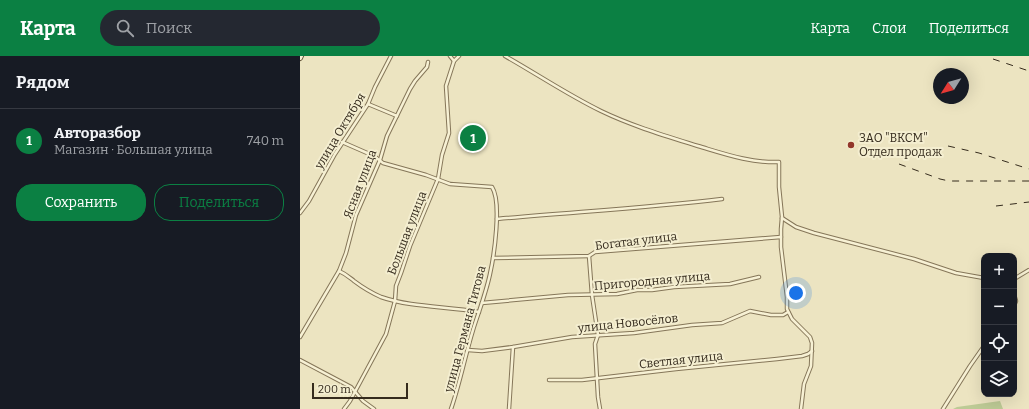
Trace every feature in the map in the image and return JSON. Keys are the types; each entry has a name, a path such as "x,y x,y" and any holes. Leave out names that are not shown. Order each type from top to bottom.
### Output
{"street":[{"name":"улица Октября","path":"300,213 309,201 334,154 368,104 391,56"},
{"path":"450,56 454,61"},
{"name":"Большая улица","path":"344,409 355,392 386,334 395,301 396,286 438,179 442,155 449,133 446,86 454,61 459,56"},
{"path":"505,56 583,101 614,116 667,136 734,157 764,163 779,162 778,187 782,217 781,237 788,312 792,319 810,337 812,350 811,366 804,384 801,409"},
{"name":"Ясная улица","path":"300,337 339,272 346,253 356,215 380,160 387,136 410,89 427,68 428,62"},
{"path":"368,104 397,116"},
{"path":"342,142 374,156 384,163 438,179"},
{"name":"улица Германа Титова","path":"438,179 458,185 492,187 495,192 497,219 490,275 451,409"},
{"path":"497,219 663,206 722,199"},
{"path":"782,217 796,227 814,233 914,259 956,273 981,277"},
{"name":"Богатая улица","path":"493,258 589,256 595,252 781,237"},
{"path":"589,256 592,295 598,336 596,344 598,397 600,409"},
{"path":"1017,277 1029,270"},
{"path":"339,272 347,274 364,288 380,296 405,304 479,312"},
{"name":"Пригородная улица","path":"482,303 546,297 617,294 637,290 730,284 759,277"},
{"name":"улица Новосёлов","path":"468,350 482,351 572,337 634,333 692,325 722,323 750,311 771,316 783,315 788,312"},
{"path":"509,409 513,347"},
{"name":"Светлая улица","path":"549,380 582,380 783,358 808,354 812,350"},
{"path":"943,409 981,350"},
{"path":"300,360 351,387 362,401 374,409"}],"green space":[{"path":"1000,401 1003,409 953,409 957,407"}],"railway":[{"path":"993,59 1029,71"},
{"path":"948,146 979,153 1029,169"},
{"path":"899,164 949,181 1029,181"},
{"path":"996,206 1029,202"}],"place":[{"name":"Авторазбор","path":"473,138"},
{"name":"ЗАО \"ВКСМ\" Отдел продаж","path":"851,145"}]}
